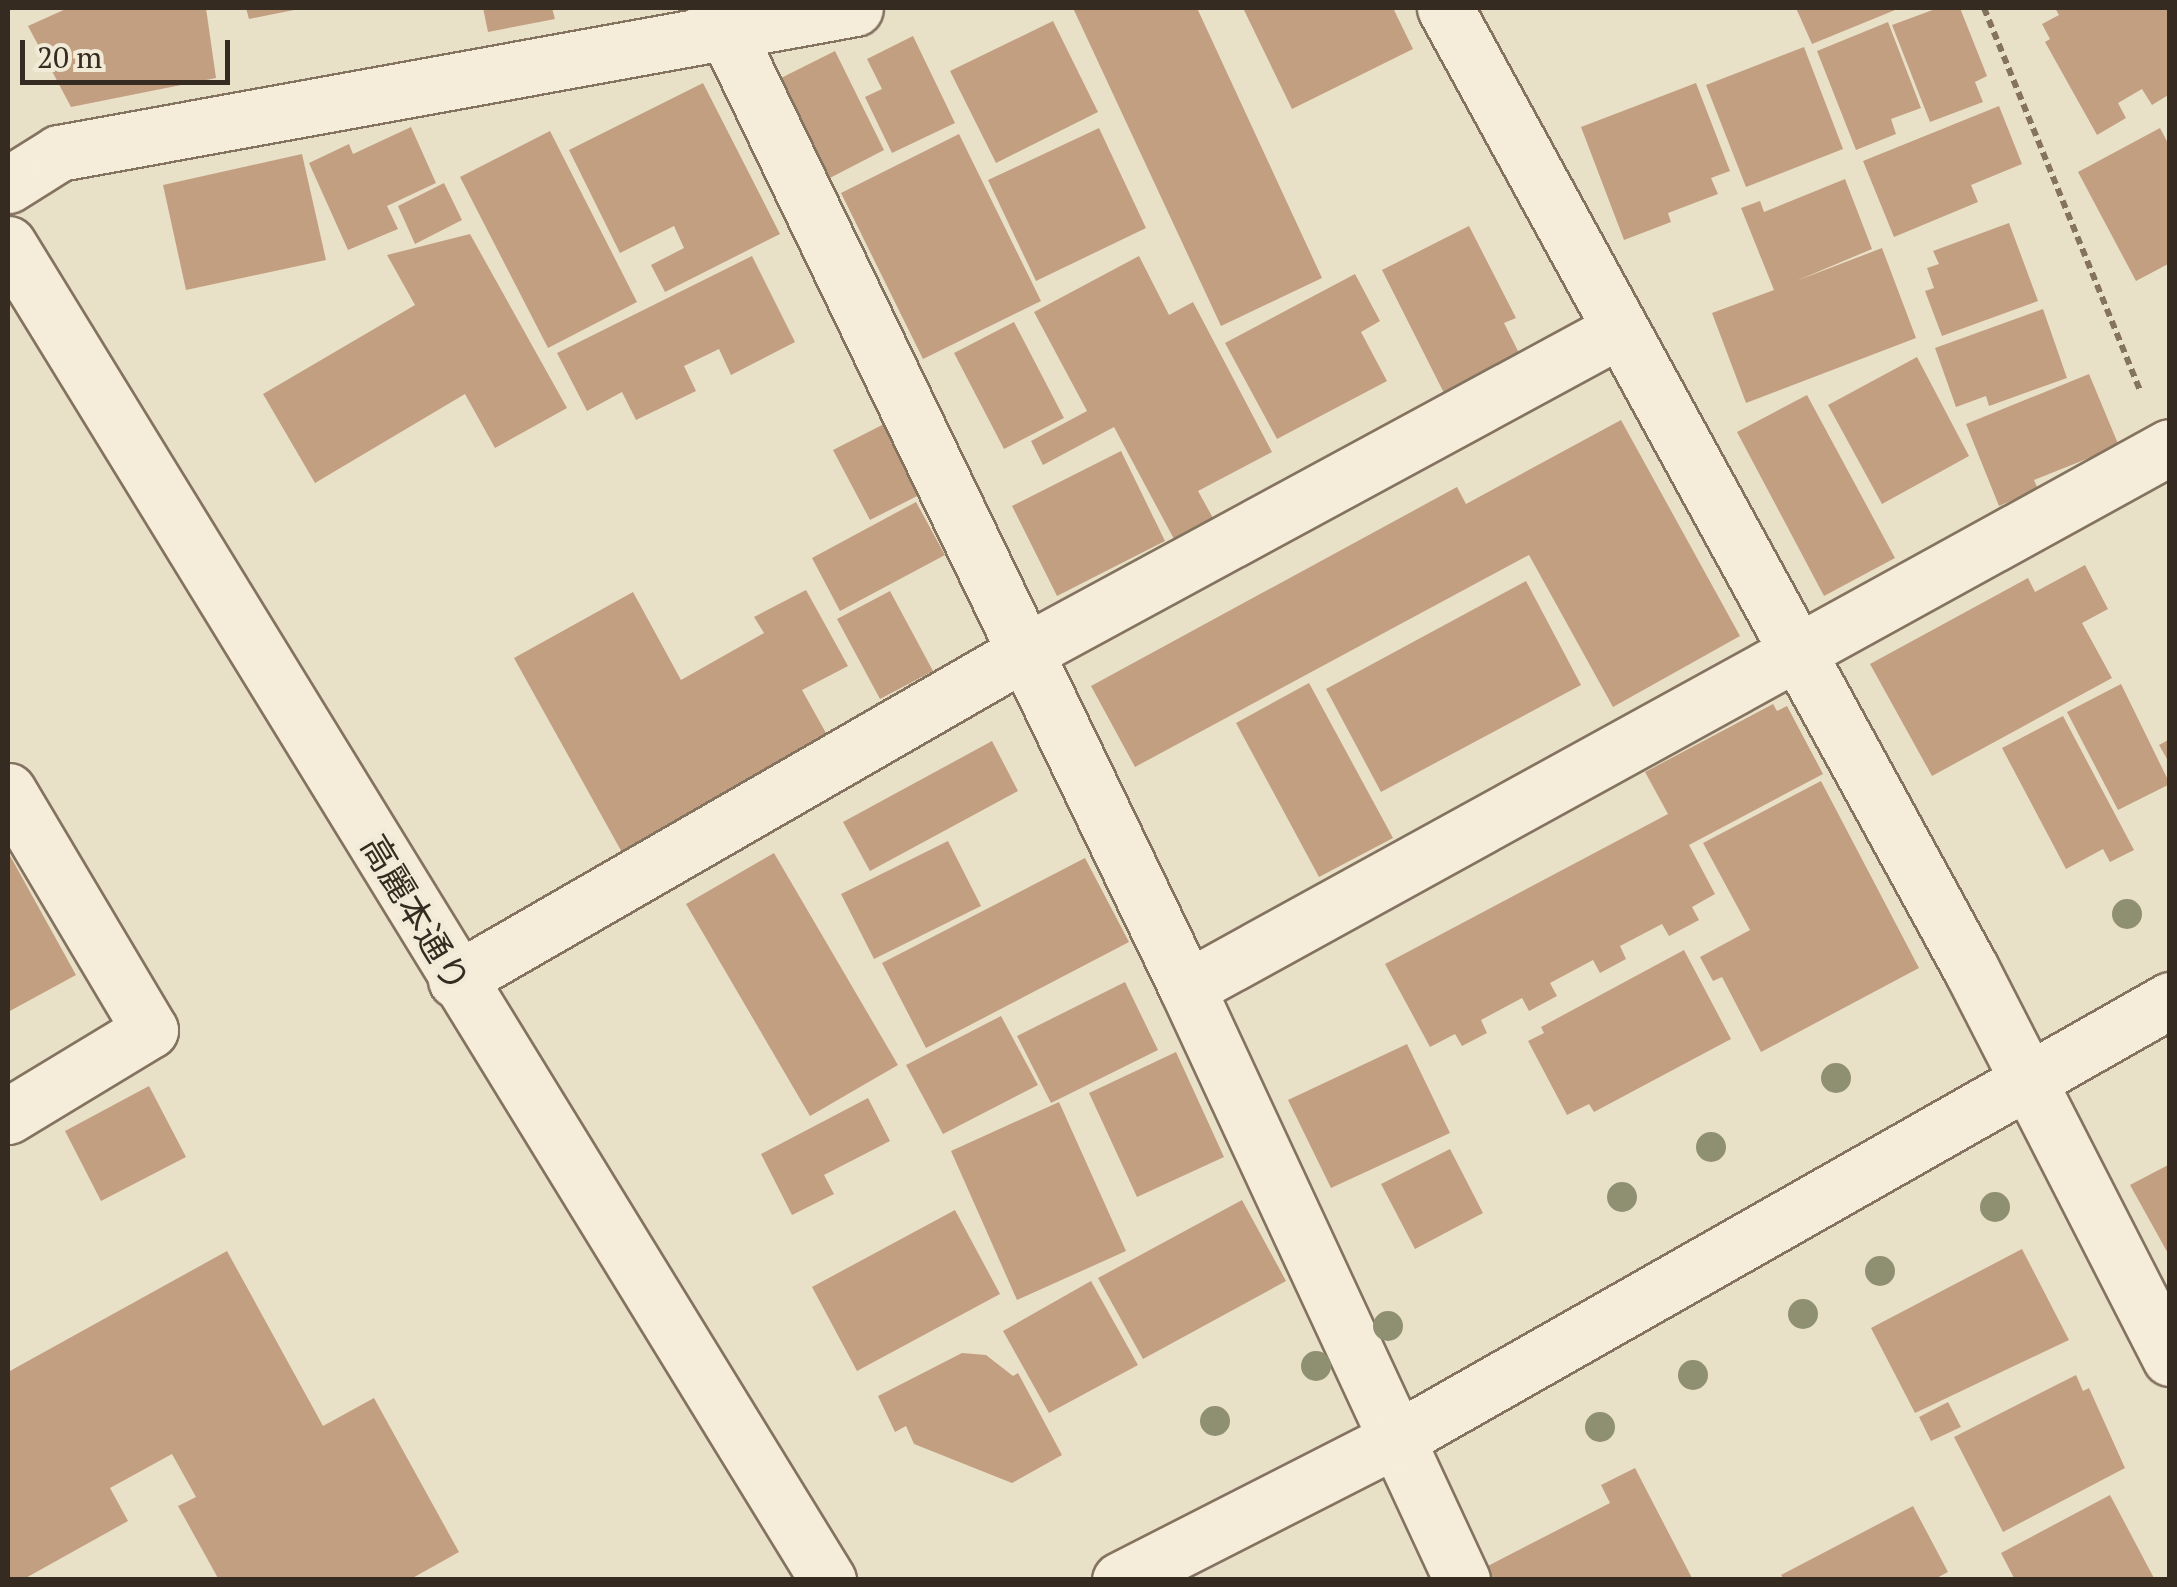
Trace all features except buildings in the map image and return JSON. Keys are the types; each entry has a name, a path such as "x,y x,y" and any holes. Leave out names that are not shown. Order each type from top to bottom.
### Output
{"street":[{"path":"8,184 60,154 720,18 855,8"},
{"path":"1445,8 1800,654 2028,1081 2170,1358"},
{"path":"720,18 1187,988 1462,1580"},
{"name":"高麗本通り","path":"8,244 456,980 828,1580"},
{"path":"456,980 1026,652 1619,330"},
{"path":"1187,988 1800,654 2167,448"},
{"path":"8,791 150,1030 8,1116"},
{"path":"1120,1580 1396,1439 2170,1000"}],"path":[{"path":"1984,8 2167,448"}]}
